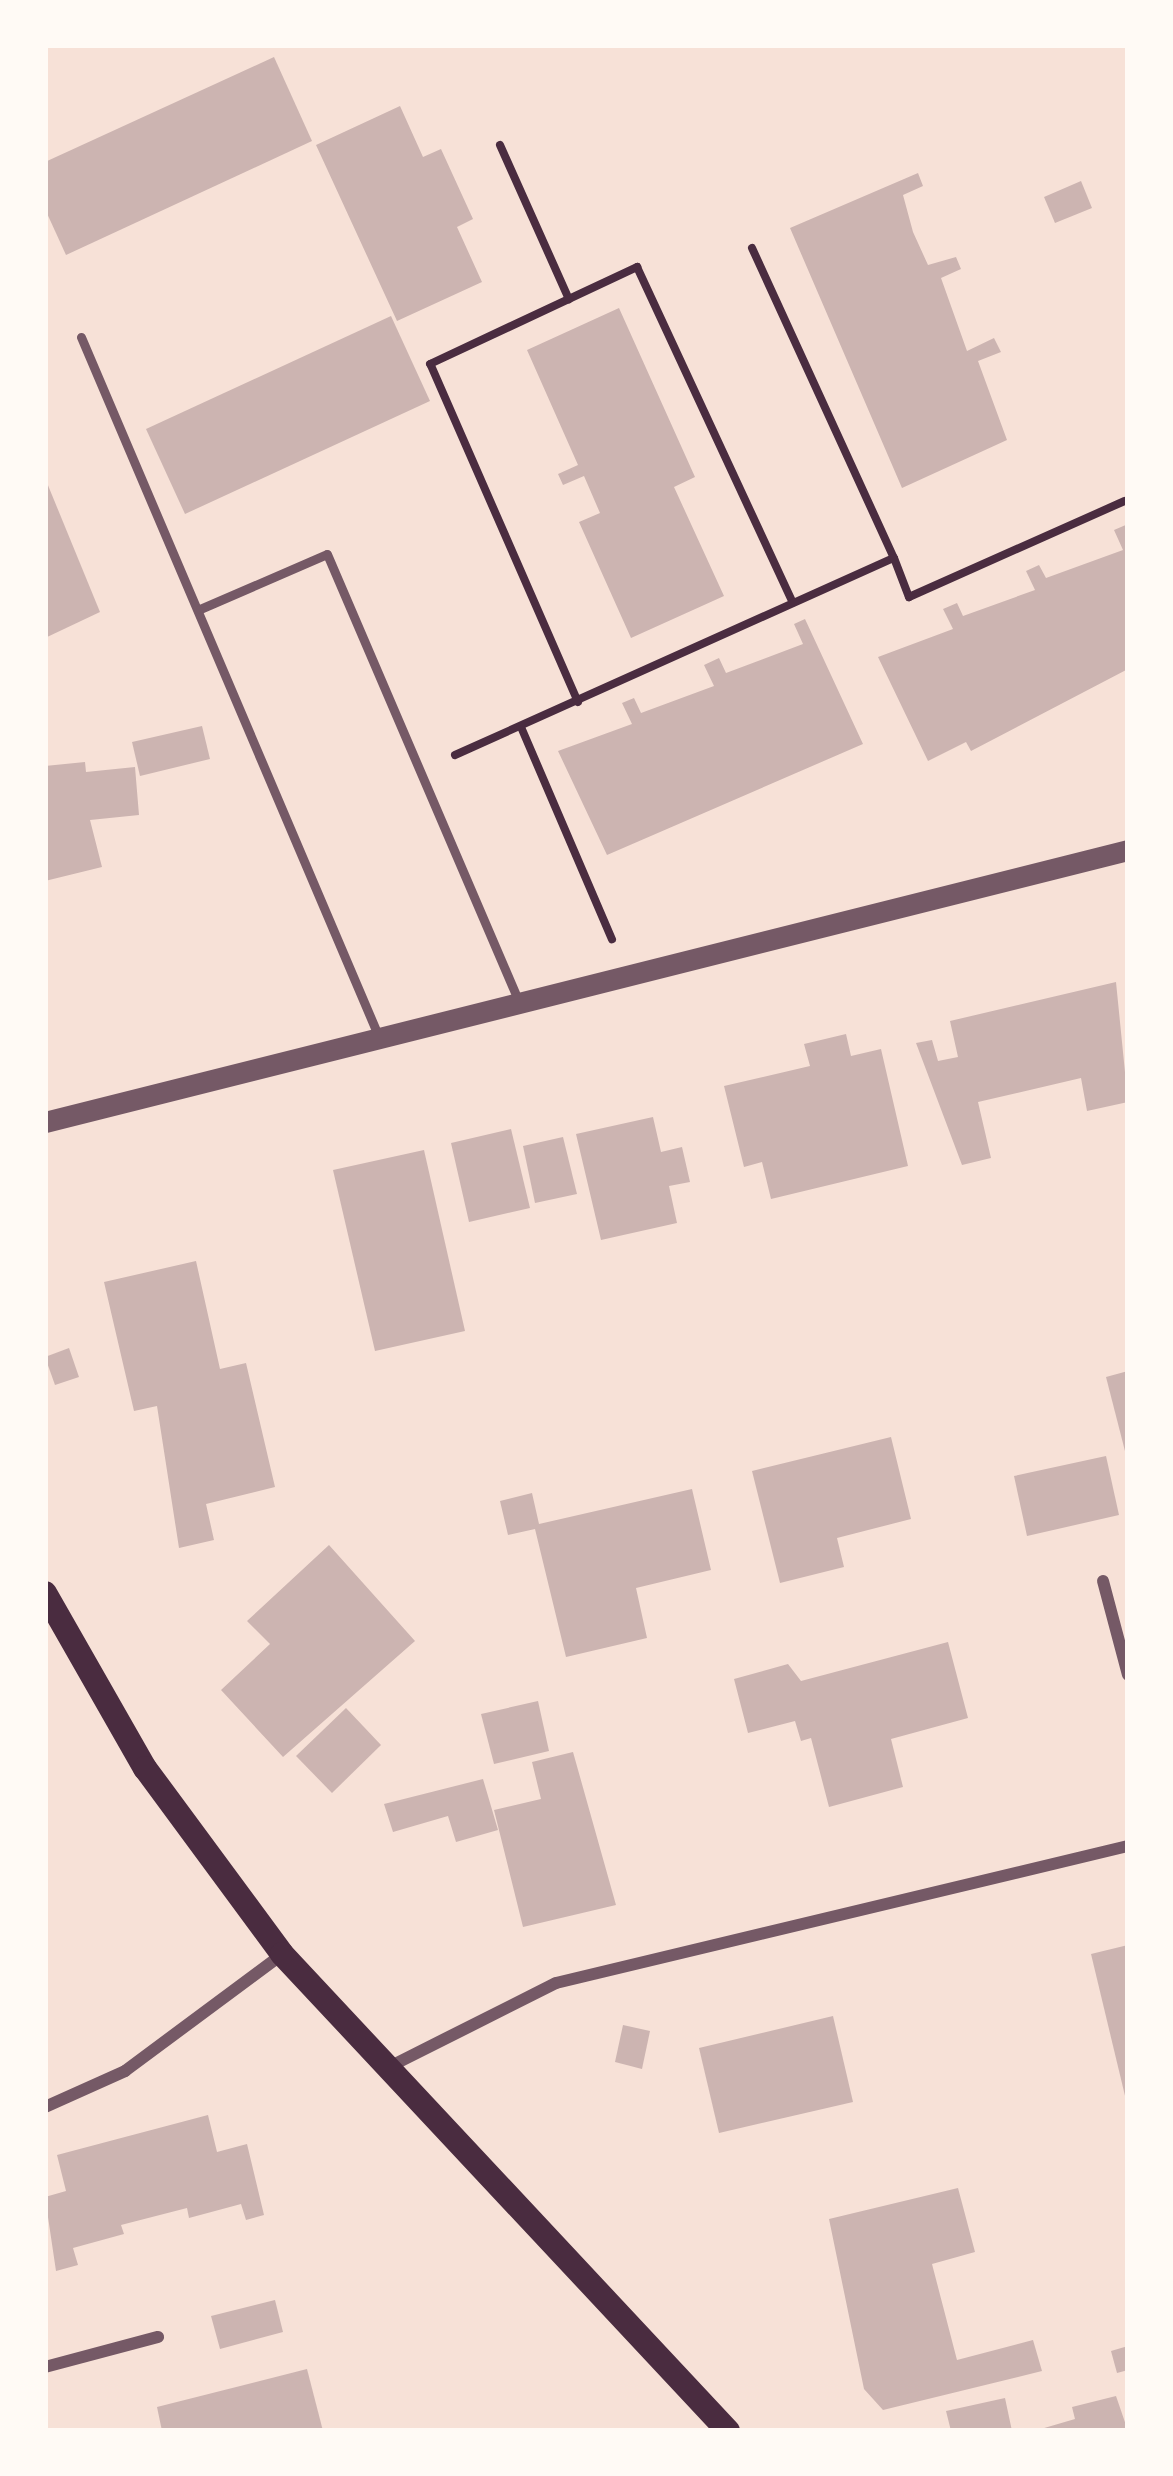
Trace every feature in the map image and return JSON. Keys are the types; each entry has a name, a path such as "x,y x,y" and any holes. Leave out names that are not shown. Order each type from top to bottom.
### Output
{"main road":[{"path":"45,1594 146,1768 282,1954 384,2069 728,2431"}],"street":[{"path":"45,1123 378,1035 1128,850"},
{"path":"1103,1581 1128,1675"},
{"path":"384,2069 556,1983 1128,1846"},
{"path":"45,2107 125,2071 282,1954"},
{"path":"45,2350 47,2366 158,2337"}],"lane":[{"path":"81,337 378,1035"},
{"path":"200,609 327,554 426,766 519,1001"}],"path":[{"path":"500,145 569,299"},
{"path":"752,248 909,597 1126,501"},
{"path":"578,702 430,364 638,267 793,603"},
{"path":"426,766 894,558"},
{"path":"520,728 626,974"}],"building":[{"path":"274,57 312,141 66,255 45,209 45,162"},
{"path":"400,106 423,157 441,149 473,219 457,227 482,282 397,321 316,145"},
{"path":"918,173 923,186 903,195 913,232 928,265 956,257 961,269 941,278 967,351 994,338 1001,352 978,361 1007,440 902,488 790,228"},
{"path":"1081,181 1092,208 1055,223 1044,197"},
{"path":"619,308 695,477 674,487 724,596 631,638 579,522 600,513 584,476 563,485 558,474 578,465 527,350"},
{"path":"391,316 430,401 185,514 146,429"},
{"path":"45,478 100,612 45,638"},
{"path":"1128,524 1128,669 971,751 966,742 928,761 878,657 953,629 943,609 957,603 963,616 1035,590 1026,571 1039,565 1046,578 1123,550 1114,530"},
{"path":"805,619 863,744 607,855 558,751 632,724 622,703 634,698 641,713 714,686 704,665 719,658 726,673 803,644 794,624"},
{"path":"202,726 210,759 140,776 132,742"},
{"path":"85,762 86,772 135,767 139,815 90,820 102,867 45,881 45,766"},
{"path":"1116,982 1128,1102 1087,1111 1081,1078 978,1102 991,1158 962,1165 916,1043 932,1040 938,1061 958,1057 950,1021"},
{"path":"846,1034 851,1056 881,1049 908,1166 771,1199 762,1162 744,1167 724,1086 810,1066 804,1044"},
{"path":"653,1117 661,1152 682,1147 690,1182 669,1186 677,1223 601,1240 576,1134"},
{"path":"511,1129 530,1208 469,1222 451,1143"},
{"path":"563,1137 577,1194 535,1203 523,1146"},
{"path":"424,1150 465,1331 375,1351 333,1170"},
{"path":"196,1261 220,1369 246,1363 275,1487 206,1504 214,1540 179,1548 157,1406 134,1411 104,1282"},
{"path":"69,1348 79,1377 55,1385 45,1357"},
{"path":"1128,1371 1128,1455 1126,1455 1106,1377"},
{"path":"891,1437 911,1519 837,1538 844,1567 780,1583 752,1471"},
{"path":"1106,1456 1119,1515 1027,1536 1014,1476"},
{"path":"692,1489 711,1570 636,1588 647,1638 566,1657 535,1529 508,1535 500,1501 532,1493 539,1524"},
{"path":"329,1545 415,1641 283,1757 221,1690 270,1644 247,1621"},
{"path":"948,1642 968,1718 891,1739 903,1787 829,1807 811,1738 801,1741 795,1721 748,1733 734,1679 788,1664 801,1681"},
{"path":"538,1701 549,1751 494,1764 481,1714"},
{"path":"346,1708 381,1745 332,1793 296,1756"},
{"path":"573,1752 616,1905 523,1927 494,1810 541,1799 532,1762"},
{"path":"483,1779 498,1830 456,1842 448,1816 393,1832 384,1804"},
{"path":"1128,1945 1128,2100 1126,2100 1091,1954"},
{"path":"833,2016 853,2102 719,2133 699,2048"},
{"path":"623,2025 650,2031 642,2069 615,2062"},
{"path":"208,2115 217,2152 247,2144 264,2215 246,2220 241,2204 189,2218 187,2208 121,2225 124,2234 73,2248 78,2265 56,2271 45,2197 66,2191 57,2155"},
{"path":"958,2188 975,2252 932,2264 957,2360 1033,2340 1042,2371 883,2410 864,2389 829,2219"},
{"path":"275,2300 283,2332 220,2349 211,2316"},
{"path":"1128,2346 1128,2370 1117,2373 1111,2351"},
{"path":"307,2369 323,2431 162,2431 157,2407"},
{"path":"1116,2396 1128,2431 1034,2431 1075,2419 1072,2407"},
{"path":"1005,2398 1012,2431 951,2431 946,2411"}]}
